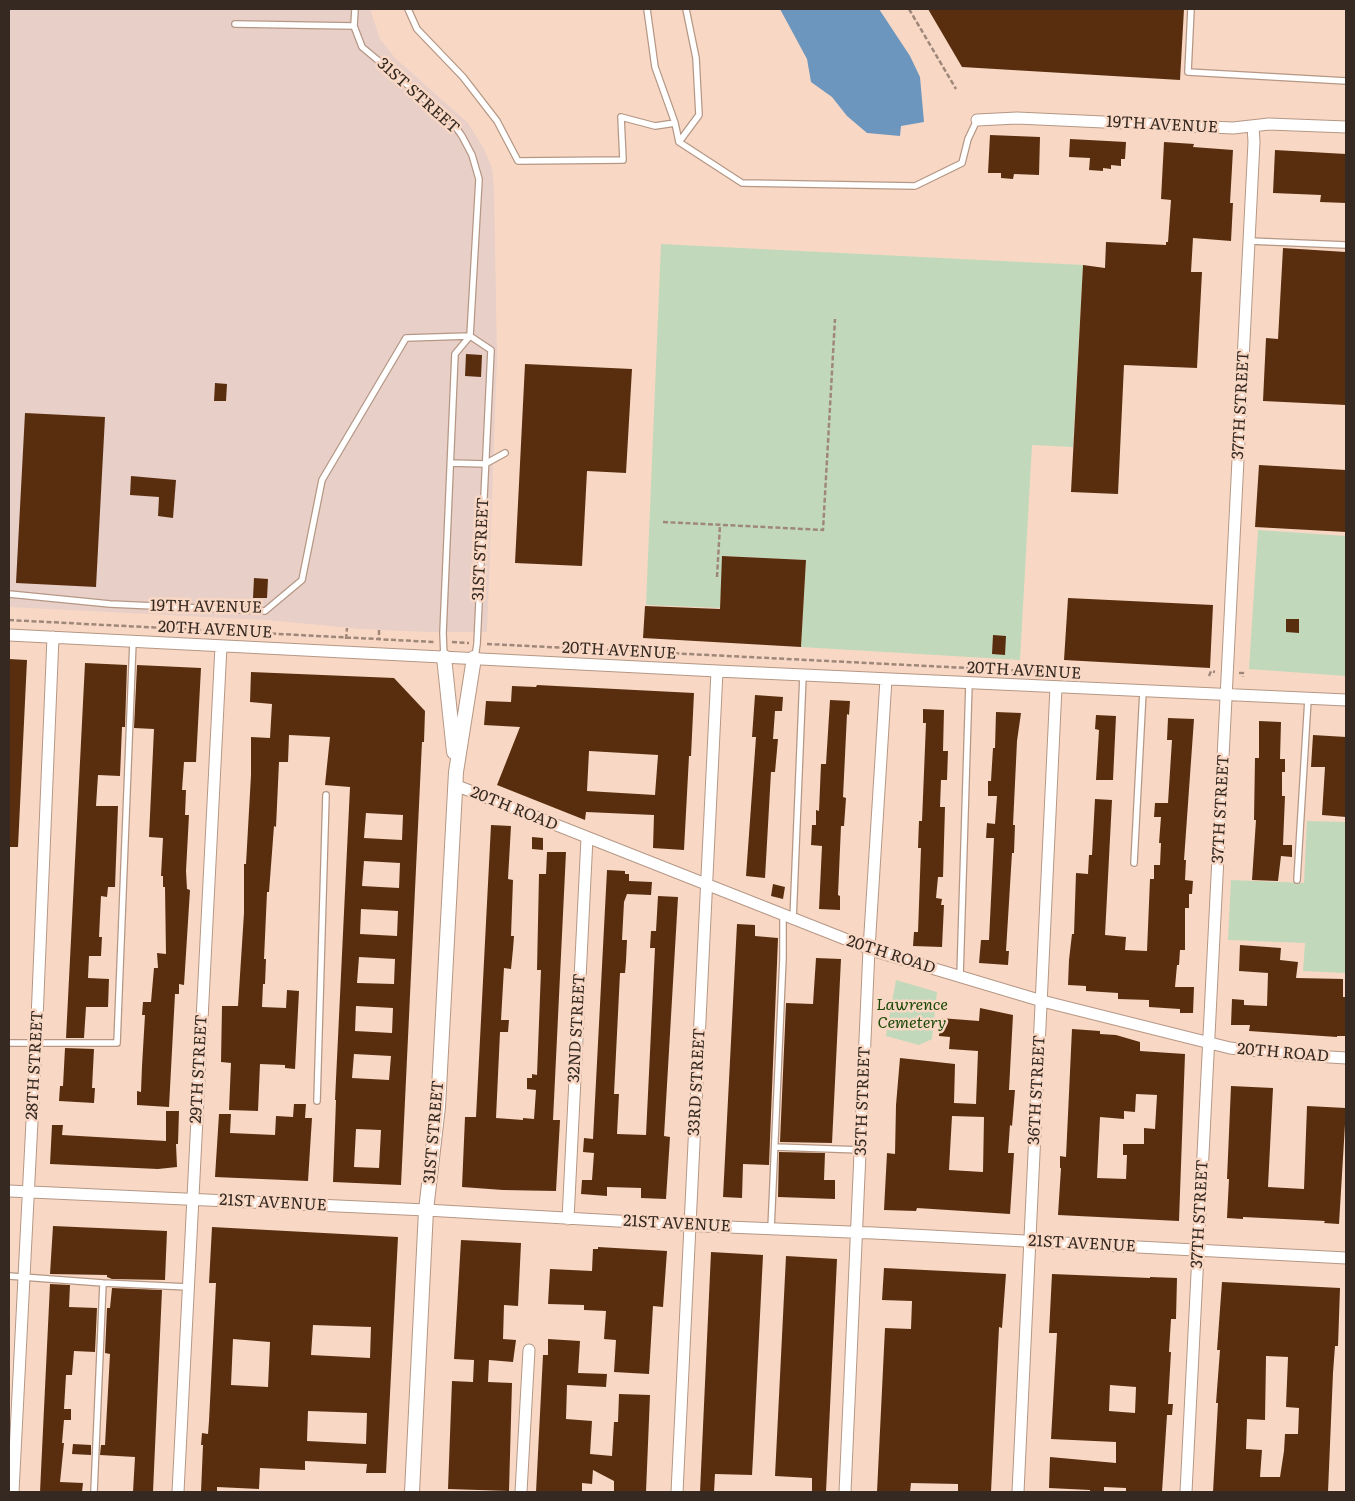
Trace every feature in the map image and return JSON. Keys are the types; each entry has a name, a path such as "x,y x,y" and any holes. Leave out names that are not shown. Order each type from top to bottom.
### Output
{"street":[{"name":"19TH AVENUE","path":"977,120 1017,118 1233,128 1269,124 1346,127"},
{"name":"37TH STREET","path":"1186,1492 1254,142 1253,126"},
{"name":"20TH AVENUE","path":"9,635 717,671 1346,700"},
{"name":"28TH STREET","path":"13,1492 36,1043 53,638"},
{"name":"29TH STREET","path":"178,1492 221,646"},
{"name":"31ST STREET","path":"444,657 455,779"},
{"name":"31ST STREET","path":"412,1492 426,1210 438,1107 455,779 474,658"},
{"name":"33RD STREET","path":"677,1492 717,671"},
{"name":"35TH STREET","path":"845,1492 869,949 886,679"},
{"name":"36TH STREET","path":"1018,1492 1056,687"},
{"name":"20TH ROAD","path":"455,779 587,838 869,949 1042,1000 1230,1048 1346,1058"},
{"name":"32ND STREET","path":"568,1219 587,838"},
{"name":"21ST AVENUE","path":"9,1191 426,1210 568,1219 1346,1258"},
{"path":"521,1492 530,1350"}],"lane":[{"name":"31ST STREET","path":"355,9 354,26 362,47 452,122 472,155 479,179 470,336 455,354 443,642 444,657"},
{"path":"408,9 417,29 463,78 497,120 518,161 623,160 621,117 655,126 675,123"},
{"path":"647,9 655,67 680,142 742,183 915,186 962,163 968,139 977,120"},
{"path":"680,142 699,115 696,58 686,9"},
{"path":"1191,9 1188,72 1346,81"},
{"path":"235,24 354,26"},
{"path":"1249,241 1346,244"},
{"name":"31ST STREET","path":"470,336 491,350 477,644 474,658"},
{"name":"19TH AVENUE","path":"9,594 110,604 266,611 302,580 322,480 406,338 470,336"},
{"path":"450,463 486,464 505,453"},
{"path":"9,1043 117,1043 133,641"},
{"path":"771,1229 783,958 788,918 803,675"},
{"path":"960,976 968,683"},
{"path":"1134,863 1143,691"},
{"path":"1297,880 1308,698"},
{"path":"317,1101 326,796"},
{"path":"774,1147 861,1150"},
{"path":"9,1276 188,1287"},
{"path":"94,1492 104,1283"}],"path":[{"path":"909,9 956,89"},
{"path":"663,522 823,530 835,319"},
{"path":"717,577 720,525"},
{"name":"20TH AVENUE","path":"9,620 379,641 443,642 1057,673"},
{"path":"346,639 347,628"},
{"path":"379,630 379,641"},
{"path":"1209,676 1211,671 1214,672"},
{"path":"1238,673 1243,673 1243,677"}],"shaded area":[{"path":"9,9 370,9 380,39 395,58 468,123 484,149 492,168 494,186 497,359 487,632 362,629 267,620 9,607"}],"green space":[{"path":"661,244 1083,265 1073,447 1032,445 1020,660 801,647 806,560 723,556 720,608 646,605"},
{"path":"1258,530 1346,536 1346,676 1249,669"},
{"path":"1307,821 1346,822 1346,973 1303,971 1305,943 1228,940 1231,880 1304,883"},
{"name":"Lawrence Cemetery","path":"896,980 937,992 932,1039 919,1045 886,1036"}],"water":[{"path":"780,9 879,9 910,56 920,77 924,122 901,126 900,136 867,133 847,116 832,97 811,82 807,59"}],"building":[{"path":"928,9 1184,9 1180,80 962,67"},
{"path":"990,135 1040,137 1039,175 1014,174 1013,179 1001,178 1001,173 988,173"},
{"path":"1070,139 1126,142 1125,159 1121,159 1121,166 1111,165 1111,169 1103,168 1103,171 1089,170 1090,158 1069,157"},
{"path":"1164,142 1194,144 1193,147 1233,150 1230,203 1233,203 1231,241 1193,238 1191,272 1202,272 1197,368 1124,365 1118,494 1071,492 1083,265 1105,268 1106,242 1166,245 1166,242 1168,242 1171,200 1161,199"},
{"path":"1275,150 1346,154 1346,203 1320,202 1321,195 1273,193"},
{"path":"1283,248 1346,252 1346,405 1263,401 1266,338 1278,339"},
{"path":"466,354 482,355 481,377 465,376"},
{"path":"525,364 632,369 626,473 587,471 582,566 515,563"},
{"path":"215,383 227,384 226,401 214,401"},
{"path":"25,413 105,417 96,587 16,583"},
{"path":"1259,465 1346,470 1346,532 1255,527"},
{"path":"131,476 176,480 173,518 158,516 159,497 130,495"},
{"path":"722,556 806,560 801,647 643,638 645,606 720,609"},
{"path":"254,578 268,579 267,598 253,598"},
{"path":"1068,598 1213,605 1210,668 1064,660"},
{"path":"1286,619 1299,619 1299,633 1286,632"},
{"path":"993,635 1006,636 1005,655 992,654"},
{"path":"9,659 27,660 18,847 9,847"},
{"path":"85,663 127,665 125,727 122,727 120,776 98,775 96,806 118,806 115,887 108,887 107,897 101,896 99,937 102,937 101,956 89,956 88,978 109,979 108,1007 86,1007 84,1038 66,1038"},
{"path":"137,665 201,668 196,762 184,762 182,790 186,790 185,815 189,815 186,871 187,889 190,890 184,985 179,984 179,994 175,994 169,1107 137,1105 137,1091 141,1092 145,1015 142,1015 143,1002 151,1002 154,968 158,968 157,953 166,954 165,887 163,887 163,876 161,876 163,838 149,837 154,729 134,728"},
{"path":"251,672 394,678 425,711 401,1185 333,1182 335,1100 350,787 325,785 330,737 289,735 288,762 279,762 276,827 274,826 269,892 267,892 264,959 266,959 265,984 263,984 262,1007 286,1008 287,990 299,991 295,1069 285,1068 285,1065 260,1064 258,1111 229,1110 231,1063 221,1062 222,1006 238,1006 244,913 244,864 246,864 251,775 251,737 270,738 272,704 250,702","holes":["366,813 403,815 402,840 364,838","364,861 400,863 399,888 362,886","361,909 398,911 397,936 360,934","359,957 395,959 394,984 357,983","356,1006 393,1008 392,1033 355,1031","354,1054 391,1056 389,1080 352,1078","356,1129 381,1130 379,1168 354,1167"]},
{"path":"537,685 694,693 684,850 653,848 654,815 586,812 585,820 497,785 520,727 484,725 486,701 511,702 512,686 536,687","holes":["589,751 658,755 655,795 587,791"]},
{"path":"755,695 783,697 782,711 775,711 773,739 778,739 775,772 771,772 765,878 746,876 756,737 752,737"},
{"path":"830,700 850,701 849,715 847,714 843,797 846,798 844,826 841,826 838,895 840,896 840,910 819,909 822,846 811,845 812,825 816,825 816,810 819,811 821,764 826,764"},
{"path":"923,709 944,710 943,751 948,751 947,780 941,780 940,807 945,807 943,877 938,877 936,898 942,899 941,905 944,905 942,947 913,946 914,932 918,932 921,848 918,848 919,821 922,821 926,723 923,723"},
{"path":"996,712 1021,713 1017,741 1013,825 1015,825 1014,853 1012,853 1006,951 1009,951 1008,965 979,963 981,940 989,940 994,838 986,838 987,823 995,824 997,796 988,796 988,781 991,781 993,748 995,748"},
{"path":"1096,715 1116,716 1113,780 1096,780 1099,730 1095,729"},
{"path":"1168,718 1194,719 1184,860 1186,860 1185,880 1193,881 1192,894 1189,894 1189,908 1185,908 1185,950 1180,950 1175,987 1194,987 1193,1013 1180,1013 1180,1009 1149,1007 1149,1000 1118,999 1118,993 1086,991 1086,986 1068,985 1072,934 1074,934 1076,873 1088,874 1089,855 1092,855 1095,799 1112,800 1105,935 1126,937 1125,950 1147,951 1150,879 1154,879 1154,865 1160,865 1161,817 1154,817 1155,803 1168,803 1172,740 1167,740"},
{"path":"1259,721 1281,722 1280,759 1285,759 1285,772 1282,772 1282,796 1285,796 1283,845 1292,845 1292,857 1281,856 1278,881 1252,880 1256,820 1254,820 1255,758 1259,758"},
{"path":"1313,735 1346,737 1346,817 1322,815 1325,767 1311,767"},
{"path":"491,825 511,826 508,879 513,880 511,936 514,936 511,969 504,968 501,1020 509,1020 508,1032 500,1032 496,1118 534,1119 536,1090 527,1089 527,1078 532,1078 532,1074 537,1075 541,970 537,970 539,874 546,874 547,852 566,852 553,1120 560,1120 556,1191 462,1187 465,1117 476,1117"},
{"path":"532,837 543,838 543,850 532,849"},
{"path":"607,870 625,871 625,874 629,874 629,881 652,882 651,895 627,894 624,902 622,940 627,940 626,961 625,973 620,973 614,1094 619,1094 617,1134 646,1135 655,948 650,948 651,931 656,931 658,896 678,897 664,1136 670,1137 666,1199 641,1198 641,1188 607,1187 607,1196 581,1194 582,1180 592,1180 594,1153 583,1152 584,1138 593,1139"},
{"path":"773,884 785,887 783,899 771,896"},
{"path":"737,924 755,925 755,936 778,938 769,1165 743,1164 742,1198 723,1197"},
{"path":"1240,945 1281,948 1280,960 1298,962 1296,978 1343,979 1343,997 1346,997 1346,1036 1249,1031 1250,1025 1231,1025 1232,999 1244,1000 1244,1005 1267,1006 1268,973 1239,971"},
{"path":"816,958 841,959 832,1143 780,1142 786,1003 813,1004"},
{"path":"980,1008 1013,1015 1009,1090 1015,1090 1008,1153 1014,1153 1010,1214 917,1208 916,1211 884,1210 887,1153 895,1154 896,1105 900,1058 955,1064 954,1103 976,1104 978,1051 949,1049 950,1037 939,1036 940,1018 979,1021","holes":["952,1116 984,1117 983,1172 949,1170"]},
{"path":"1072,1029 1100,1031 1100,1034 1116,1035 1140,1042 1140,1051 1185,1054 1179,1221 1058,1215 1060,1156 1066,1157","holes":["1136,1094 1157,1095 1155,1129 1144,1128 1144,1144 1123,1144 1123,1155 1127,1155 1126,1179 1097,1178 1100,1117 1124,1119 1124,1111 1135,1112"]},
{"path":"65,1048 94,1049 92,1088 95,1088 94,1103 59,1101 60,1086 63,1086"},
{"path":"1231,1086 1273,1088 1268,1187 1304,1189 1307,1106 1346,1108 1339,1224 1324,1223 1325,1221 1227,1218"},
{"path":"294,1104 306,1104 305,1118 312,1118 308,1181 215,1177 219,1114 231,1114 230,1133 275,1135 276,1116 293,1117"},
{"path":"166,1111 179,1111 178,1144 176,1144 177,1167 158,1169 50,1164 52,1125 63,1125 62,1135 166,1141"},
{"path":"779,1152 825,1153 824,1180 835,1180 835,1199 778,1197"},
{"path":"53,1226 167,1231 165,1280 112,1279 107,1277 107,1275 50,1274"},
{"path":"212,1227 398,1237 386,1473 366,1473 367,1464 305,1461 305,1470 260,1468 259,1489 217,1487 217,1492 201,1492 203,1445 201,1445 202,1433 208,1434 216,1283 209,1283","holes":["313,1325 371,1327 370,1358 311,1355","233,1339 270,1342 268,1387 231,1385","308,1411 367,1413 366,1444 307,1441"]},
{"path":"461,1240 521,1243 518,1306 504,1305 503,1339 516,1340 513,1362 489,1360 488,1382 512,1383 509,1491 448,1489 452,1381 473,1382 474,1360 454,1359"},
{"path":"598,1247 667,1251 663,1307 653,1306 649,1374 614,1372 616,1340 604,1339 606,1311 584,1310 584,1305 548,1304 550,1269 592,1271 593,1249 598,1249"},
{"path":"711,1252 763,1255 752,1475 715,1474 714,1492 700,1492"},
{"path":"786,1256 837,1259 826,1492 812,1492 812,1478 775,1476"},
{"path":"884,1268 1006,1274 1002,1328 999,1327 991,1492 958,1492 958,1484 911,1483 910,1492 877,1492 885,1328 911,1329 912,1301 882,1300"},
{"path":"1052,1274 1177,1278 1176,1319 1171,1319 1169,1352 1171,1352 1168,1404 1173,1404 1172,1415 1167,1415 1162,1492 1126,1492 1126,1488 1104,1487 1104,1492 1049,1488 1050,1457 1116,1463 1116,1442 1051,1439 1057,1333 1049,1333","holes":["1110,1385 1136,1387 1135,1413 1109,1411"]},
{"path":"1222,1282 1340,1288 1338,1346 1335,1346 1333,1373 1328,1492 1213,1492 1220,1350 1217,1350","holes":["1266,1356 1288,1357 1286,1407 1299,1408 1298,1434 1285,1434 1280,1477 1260,1477 1262,1450 1246,1449 1247,1419 1265,1420"]},
{"path":"50,1284 70,1285 69,1307 97,1308 95,1352 74,1351 72,1375 66,1375 64,1409 71,1409 71,1420 64,1420 60,1482 83,1483 82,1492 40,1492"},
{"path":"112,1288 162,1290 153,1492 133,1492 135,1457 100,1455 101,1445 105,1445 110,1354 105,1353 107,1308 110,1308"},
{"path":"548,1339 580,1341 578,1373 607,1374 606,1387 567,1385 566,1419 592,1421 590,1454 612,1456 614,1422 618,1422 619,1394 650,1395 646,1492 614,1492 614,1481 593,1470 592,1484 582,1483 582,1492 536,1492 543,1355 548,1355"},
{"path":"73,1444 91,1445 91,1455 72,1454"}]}
